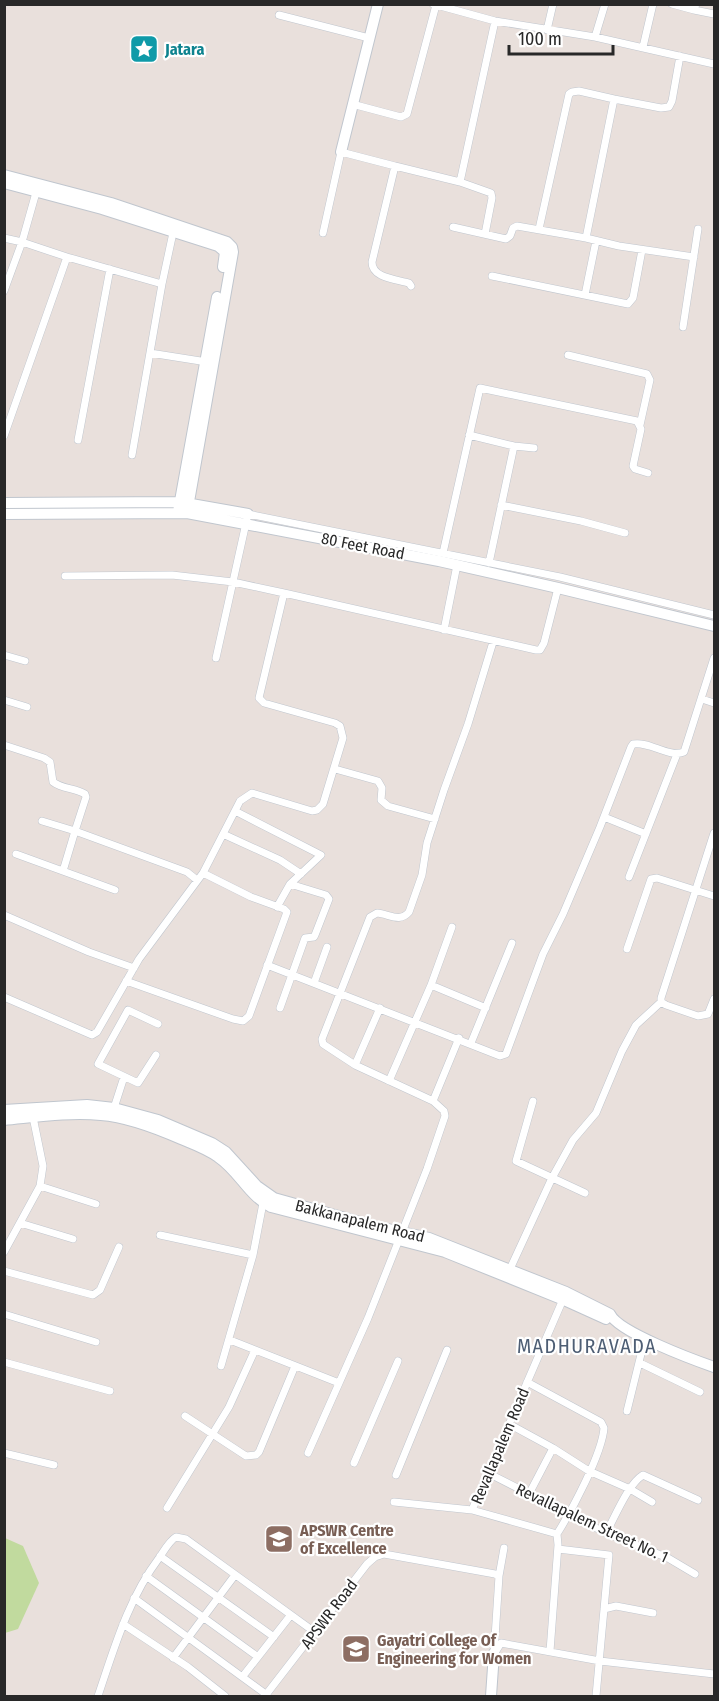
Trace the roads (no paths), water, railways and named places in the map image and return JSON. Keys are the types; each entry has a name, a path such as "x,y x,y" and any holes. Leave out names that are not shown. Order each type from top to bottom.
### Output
{"street":[{"path":"323,232 352,104 378,4"},
{"path":"547,30 554,4"},
{"path":"595,37 604,4"},
{"path":"643,47 653,4"},
{"path":"672,4 695,7 714,14"},
{"path":"352,104 401,117 407,114 434,5 495,21 595,37 714,64"},
{"path":"279,15 369,38"},
{"path":"460,182 495,21"},
{"path":"539,229 570,94 579,91 661,108 669,107 680,56"},
{"path":"586,238 614,99"},
{"path":"341,152 460,182 491,193 485,234"},
{"path":"394,166 372,268 376,274 409,283 411,286"},
{"path":"4,175 227,242 232,247 183,507"},
{"path":"4,183 38,187"},
{"path":"5,290 38,187"},
{"path":"453,227 506,238 510,236 514,226 539,229 642,250 694,257"},
{"path":"132,455 174,227"},
{"path":"683,327 698,229"},
{"path":"4,238 162,284"},
{"path":"585,295 596,241"},
{"path":"492,276 626,304 630,303 633,297 642,250"},
{"path":"4,436 67,257"},
{"path":"78,440 110,268"},
{"path":"150,353 209,362"},
{"path":"568,355 647,374 650,380 633,466 635,469 648,473"},
{"path":"443,553 480,388 632,419 640,425"},
{"path":"469,435 514,446 534,448"},
{"path":"489,563 514,446"},
{"path":"4,503 183,507"},
{"path":"501,504 625,533"},
{"path":"4,514 183,507"},
{"name":"80 Feet Road","path":"183,507 247,518 457,565 714,627"},
{"path":"216,658 247,518 443,553 714,615"},
{"path":"444,630 457,565"},
{"path":"65,576 172,575 233,582 493,642 540,650 544,643 558,588"},
{"path":"4,997 92,1035 97,1032 134,968 203,873 240,801 252,793 312,811 317,810 323,804 343,738 340,726 264,703 259,698 284,593"},
{"path":"308,1453 368,1318 445,1120 444,1111 433,1101 355,1065 324,1044 322,1039 339,992 373,914 380,913 399,918 407,916 410,912 422,875 435,819 493,642"},
{"path":"4,655 25,661"},
{"path":"629,877 677,754 686,749 714,658"},
{"path":"702,699 714,703"},
{"path":"4,700 27,707"},
{"path":"267,965 504,1056 509,1050 543,954 563,914 633,744 677,754"},
{"path":"4,745 44,758 50,762 53,782 85,794 63,871"},
{"path":"335,769 378,781 382,788 381,800 388,806 435,819"},
{"path":"235,811 321,855 290,884 277,907"},
{"path":"604,818 646,834"},
{"path":"42,821 187,872 197,880"},
{"path":"510,1269 552,1178 577,1132 596,1113 622,1051 636,1025 661,1002 714,833"},
{"path":"223,834 280,860 301,874"},
{"path":"16,854 115,890"},
{"path":"126,981 233,1019 243,1021 249,1016 287,912 203,873"},
{"path":"627,949 651,879 657,878 714,896"},
{"path":"280,1008 305,938 315,935 329,900 326,895 290,884"},
{"path":"4,915 88,952 134,968"},
{"path":"389,1082 417,1022 452,927"},
{"path":"471,1043 513,943"},
{"path":"314,982 327,946"},
{"path":"431,985 486,1008"},
{"path":"661,1002 704,1016 711,1010 714,999"},
{"path":"355,1065 380,1008"},
{"path":"156,1054 138,1083 98,1064 128,1010 158,1024"},
{"path":"433,1101 459,1038"},
{"path":"114,1108 124,1077"},
{"path":"534,1101 516,1161 585,1193"},
{"name":"Bakkanapalem Road","path":"4,1110 64,1106 114,1108 158,1120 212,1143 235,1160 256,1186 274,1198 400,1236 429,1238 510,1269 565,1296 610,1314 612,1319 645,1338 714,1366"},
{"path":"4,1120 67,1114 102,1115 128,1120 174,1136 218,1156 263,1203 283,1211 400,1236 565,1296"},
{"path":"4,1252 40,1186 43,1166 33,1117"},
{"path":"40,1186 96,1204"},
{"path":"221,1366 254,1256 263,1203"},
{"path":"18,1226 73,1239"},
{"path":"160,1235 254,1256"},
{"path":"4,1271 93,1295 100,1290 119,1247"},
{"name":"Revallapalem Road","path":"557,1534 472,1510 565,1296"},
{"path":"4,1314 96,1342"},
{"path":"627,1411 645,1338"},
{"path":"230,1340 339,1383"},
{"path":"167,1508 229,1407 255,1350"},
{"path":"396,1475 447,1350"},
{"path":"354,1462 399,1361"},
{"path":"4,1362 110,1391"},
{"path":"639,1363 700,1392"},
{"path":"185,1416 246,1456 256,1455 295,1366"},
{"path":"527,1382 601,1422 604,1428 589,1471 557,1534 558,1549 550,1652"},
{"path":"509,1424 589,1471 630,1489 652,1502"},
{"path":"529,1494 553,1448"},
{"path":"4,1453 54,1466"},
{"name":"Revallapalem Street No. 1","path":"488,1473 606,1533 668,1558 695,1574"},
{"path":"606,1533 639,1476 643,1475 698,1500"},
{"path":"394,1502 472,1510"},
{"path":"98,1696 134,1598 160,1556 173,1539 180,1536 316,1633"},
{"path":"490,1696 499,1576 504,1548"},
{"path":"558,1549 609,1555 596,1696"},
{"name":"APSWR Road","path":"266,1696 367,1564 375,1557 384,1554 499,1576"},
{"path":"160,1556 274,1637"},
{"path":"173,1658 235,1575"},
{"path":"146,1576 258,1657"},
{"path":"134,1598 243,1676 266,1696"},
{"path":"604,1609 616,1606 653,1613"},
{"path":"243,1676 290,1616"},
{"path":"123,1624 225,1696"},
{"path":"494,1653 501,1643 600,1661 714,1674"}],"place":[{"name":"Jatara","path":"144,49"},
{"name":"APSWR Centre of Excellence","path":"279,1539"},
{"name":"Gayatri College Of Engineering for Women","path":"356,1649"}],"district":[{"name":"MADHURAVADA","path":"587,1346"}]}
